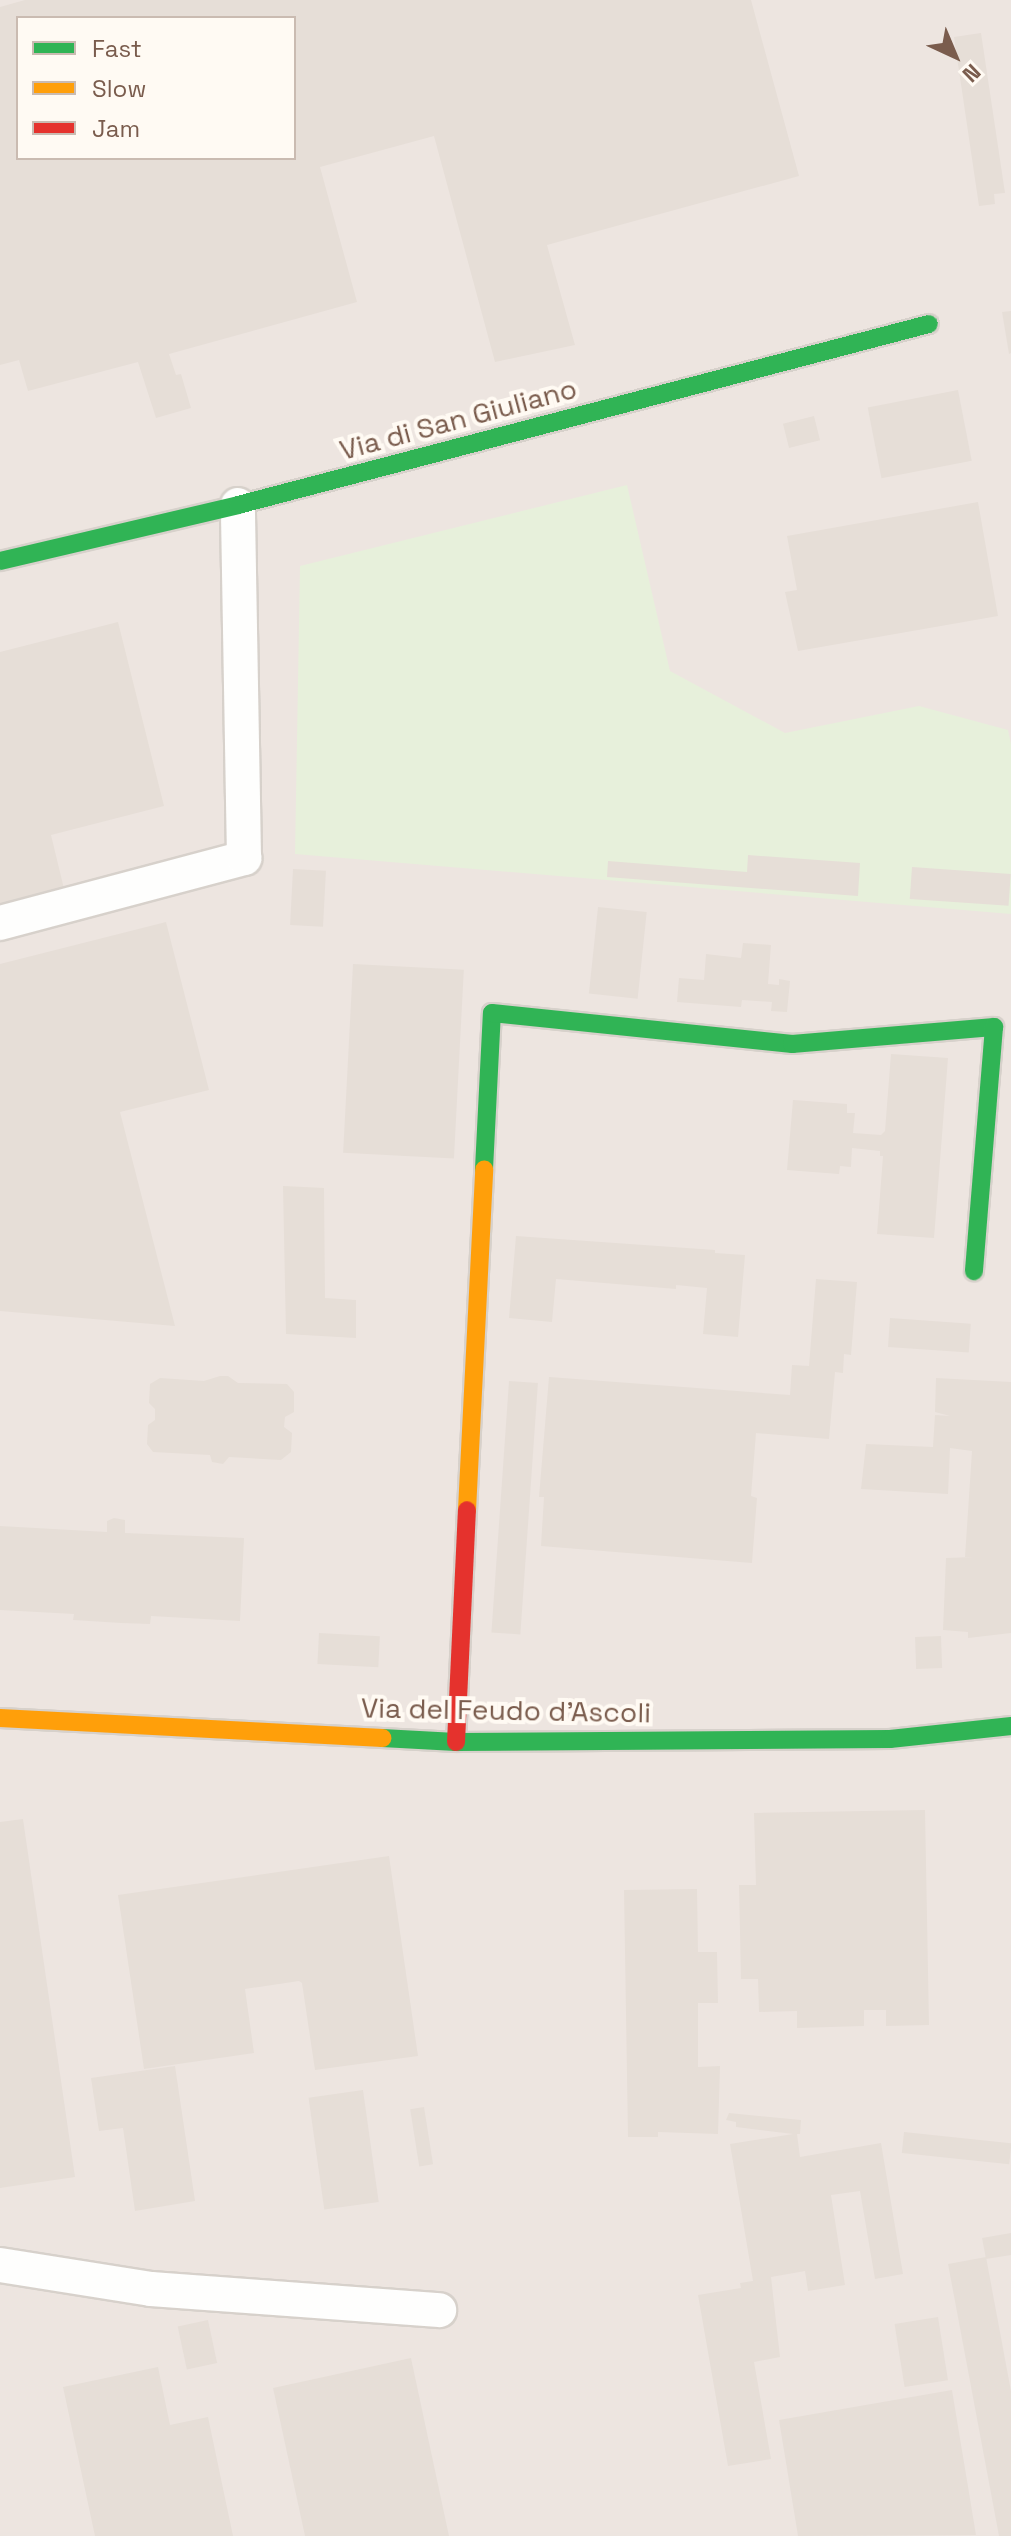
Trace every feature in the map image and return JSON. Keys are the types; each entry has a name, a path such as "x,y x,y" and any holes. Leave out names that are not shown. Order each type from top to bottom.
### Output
{"street":[{"name":"Via di San Giuliano","path":"0,561 238,505 929,324"},
{"path":"0,923 244,858 238,505"},
{"path":"456,1742 492,1013 792,1044 994,1027 974,1271"},
{"name":"Via del Feudo d'Ascoli","path":"0,1718 456,1742 890,1739 1011,1726"},
{"path":"0,2265 151,2289 439,2310"}],"shaded area":[{"path":"0,0 1011,0 1011,2536 0,2536"}],"green space":[{"path":"627,485 670,671 785,733 919,706 1008,730 1011,744 1011,914 295,854 300,566"}],"building":[{"path":"25,0 751,0 799,176 547,245 575,345 495,362 434,136 320,167 357,302 169,354 176,375 181,374 191,408 156,418 138,362 28,391 19,360 0,365 0,7"},
{"path":"981,33 1005,193 994,194 995,204 979,206 954,37"},
{"path":"1011,311 1011,353 1009,354 1002,312"},
{"path":"958,390 972,461 881,478 868,408"},
{"path":"814,416 820,440 789,448 783,424"},
{"path":"978,502 998,616 798,651 785,592 797,590 787,536"},
{"path":"118,622 164,806 51,835 66,897 0,914 0,652"},
{"path":"748,855 860,863 858,896 607,877 608,861 747,872"},
{"path":"912,867 1011,874 1009,906 910,899"},
{"path":"293,869 326,871 323,927 290,925"},
{"path":"598,907 647,912 638,999 589,994"},
{"path":"166,922 209,1090 120,1112 175,1326 0,1311 0,964"},
{"path":"743,943 771,945 768,984 779,985 779,979 790,981 787,1012 771,1011 772,1002 742,1000 741,1007 677,1002 679,978 704,980 706,954 741,958"},
{"path":"353,964 464,970 454,1159 343,1153"},
{"path":"891,1054 948,1058 934,1238 877,1234 883,1156 880,1156 880,1151 852,1148 851,1167 840,1166 839,1174 787,1170 793,1100 847,1104 847,1113 855,1113 853,1133 881,1135 885,1131"},
{"path":"283,1186 324,1188 325,1298 356,1300 356,1338 286,1334"},
{"path":"516,1236 715,1250 715,1253 745,1255 738,1337 703,1334 707,1288 676,1285 676,1289 556,1279 552,1322 509,1318"},
{"path":"816,1279 857,1282 851,1355 844,1354 843,1373 835,1372 829,1439 756,1433 751,1496 757,1498 752,1563 541,1546 544,1497 539,1497 549,1377 790,1395 792,1365 809,1366"},
{"path":"890,1318 971,1324 969,1353 888,1347"},
{"path":"228,1376 238,1383 287,1384 294,1392 294,1412 285,1417 284,1427 292,1433 291,1452 281,1460 229,1457 223,1464 212,1462 210,1455 153,1452 147,1444 148,1425 155,1420 155,1409 149,1403 150,1384 160,1378 204,1381"},
{"path":"936,1378 1011,1382 1011,1633 968,1638 968,1632 943,1630 946,1558 974,1557 965,1557 972,1451 950,1448 948,1494 861,1489 866,1444 933,1447 935,1415 950,1416 935,1412"},
{"path":"509,1381 538,1383 520,1634 491,1632"},
{"path":"114,1518 125,1520 125,1533 244,1538 240,1621 151,1616 150,1624 121,1623 73,1620 74,1614 0,1610 0,1526 107,1532 107,1521"},
{"path":"319,1633 380,1636 378,1667 317,1664"},
{"path":"941,1636 942,1668 916,1669 915,1637"},
{"path":"925,1810 929,2025 886,2026 886,2010 864,2010 864,2026 797,2028 797,2011 759,2012 758,1979 741,1979 739,1885 756,1885 754,1813"},
{"path":"23,1819 75,2177 0,2188 0,1822"},
{"path":"389,1856 418,2056 315,2070 302,1983 299,1981 245,1989 254,2053 144,2069 118,1895"},
{"path":"697,1889 698,1952 717,1952 718,2003 698,2003 698,2067 720,2066 718,2134 658,2132 658,2137 628,2137 624,1890"},
{"path":"175,2066 195,2201 135,2211 123,2128 99,2131 91,2078"},
{"path":"363,2090 379,2202 324,2210 309,2098"},
{"path":"424,2107 433,2164 419,2166 410,2109"},
{"path":"729,2113 801,2120 800,2134 797,2134 800,2157 881,2143 903,2274 875,2279 860,2191 831,2195 845,2285 808,2291 805,2271 771,2277 780,2357 754,2362 771,2459 728,2466 698,2295 741,2288 740,2283 753,2281 730,2144 793,2134 736,2127 736,2122 726,2120"},
{"path":"904,2132 1011,2143 1009,2164 902,2153"},
{"path":"1011,2233 1011,2255 986,2259 982,2238"},
{"path":"986,2257 1011,2391 1011,2536 999,2536 948,2264"},
{"path":"938,2317 948,2380 905,2387 895,2324"},
{"path":"208,2320 217,2363 187,2369 178,2326"},
{"path":"411,2358 449,2536 305,2536 273,2388"},
{"path":"158,2367 170,2425 208,2417 233,2536 95,2536 63,2387"},
{"path":"952,2390 976,2535 798,2536 779,2420"}],"traffic: fast":[{"path":"0,561 238,505 929,324"},
{"path":"484,1169 492,1013 792,1044 994,1027 974,1271"},
{"path":"382,1738 456,1742 890,1739 1011,1726"}],"traffic: slow":[{"path":"467,1510 484,1169"},
{"path":"0,1718 382,1738"}],"traffic: jam":[{"path":"456,1742 467,1510"}]}
